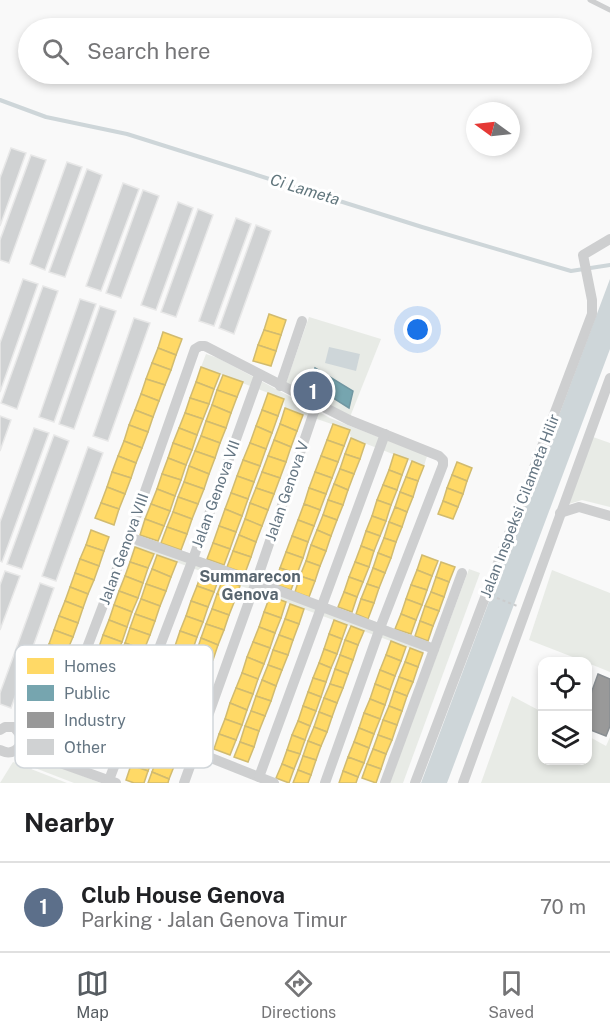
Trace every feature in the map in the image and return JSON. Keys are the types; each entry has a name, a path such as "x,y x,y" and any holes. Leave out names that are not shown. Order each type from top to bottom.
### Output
{"street":[{"name":"Jalan Inspeksi Cilameta Hilir","path":"415,783 592,314 593,306 583,257 585,253 610,239"},
{"path":"280,386 302,321"},
{"name":"Jalan Genova VIII","path":"80,645 129,537 195,349 205,346 259,375"},
{"path":"259,375 349,420 439,456 443,460 380,628 326,783"},
{"name":"Jalan Genova VII","path":"162,645 259,375"},
{"path":"463,783 610,378"},
{"name":"Jalan Genova V","path":"213,704 317,403"},
{"path":"259,777 385,434"},
{"path":"560,513 579,507 610,516"},
{"path":"129,537 321,606 434,650"},
{"path":"385,783 462,573"},
{"path":"0,729 10,726 15,731"},
{"path":"0,751 5,753 15,752"},
{"path":"213,759 274,783"},
{"path":"78,768 112,782"},
{"name":"Jalan Genova V","path":"184,783 190,768"}],"lane":[{"path":"590,0 610,10"}],"path":[{"path":"490,595 520,607"}],"shaded area":[{"path":"610,279 610,349 447,783 421,783"},
{"path":"309,317 381,339 350,417 286,383"},
{"path":"329,347 360,354 356,371 325,363"},
{"path":"206,354 218,358 330,418 427,456 424,466 351,438 349,430 285,408 284,399 201,367"},
{"path":"593,437 610,443 610,507 582,500 569,504"},
{"path":"140,535 428,641 423,653 135,547"},
{"path":"469,569 480,573 403,783 389,783"},
{"path":"552,570 610,593 610,672 592,665 592,657 573,657 529,640"},
{"path":"512,696 538,710 538,765 592,765 592,738 606,746 610,737 610,783 481,783"},
{"path":"13,762 15,768 28,768 67,783 0,783"},
{"path":"35,768 62,768 101,783 74,783"}],"building: Homes":[{"path":"269,314 286,320 281,335 264,330"},
{"path":"264,330 281,335 276,351 258,345"},
{"path":"163,332 182,339 176,355 158,348"},
{"path":"258,345 276,351 271,366 253,361"},
{"path":"158,348 176,355 171,370 152,363"},
{"path":"152,363 171,370 165,385 146,379"},
{"path":"201,367 220,374 214,389 196,382"},
{"path":"223,375 243,382 237,397 217,390"},
{"path":"146,379 165,385 159,401 141,394"},
{"path":"196,382 214,389 209,404 190,398"},
{"path":"217,390 237,397 231,413 212,405"},
{"path":"268,393 284,399 278,416 262,410"},
{"path":"141,394 159,401 153,417 135,410"},
{"path":"190,398 209,404 203,419 185,413"},
{"path":"212,405 231,413 226,428 206,421"},
{"path":"285,408 303,415 297,431 280,424"},
{"path":"135,410 153,417 148,432 129,425"},
{"path":"262,410 278,416 272,433 256,426"},
{"path":"185,413 203,419 197,435 179,428"},
{"path":"206,421 226,428 220,443 201,436"},
{"path":"280,424 297,431 291,447 274,440"},
{"path":"333,424 350,430 344,446 327,440"},
{"path":"129,425 148,432 142,448 124,441"},
{"path":"256,426 272,433 266,449 250,443"},
{"path":"179,428 197,435 192,450 173,443"},
{"path":"201,436 220,443 215,458 195,451"},
{"path":"351,438 365,444 360,459 345,454"},
{"path":"274,440 291,447 286,462 268,456"},
{"path":"327,440 344,446 338,462 321,456"},
{"path":"124,441 142,448 136,463 118,456"},
{"path":"173,443 192,450 186,465 168,458"},
{"path":"250,443 266,449 260,466 243,460"},
{"path":"195,451 215,458 209,474 189,466"},
{"path":"345,454 360,459 354,474 340,469"},
{"path":"394,454 408,459 402,475 389,470"},
{"path":"118,456 136,463 131,478 112,472"},
{"path":"268,456 286,462 280,478 262,472"},
{"path":"321,456 338,462 332,478 315,472"},
{"path":"168,458 186,465 181,480 162,474"},
{"path":"243,460 260,466 254,482 237,476"},
{"path":"412,461 424,466 418,481 406,477"},
{"path":"457,462 472,468 467,481 452,475"},
{"path":"189,466 209,474 204,489 184,482"},
{"path":"340,469 354,474 348,490 334,484"},
{"path":"389,470 402,475 397,490 383,485"},
{"path":"112,472 131,478 125,494 107,487"},
{"path":"262,472 280,478 274,494 256,488"},
{"path":"315,472 332,478 326,494 309,488"},
{"path":"162,474 181,480 175,496 157,489"},
{"path":"452,475 467,481 463,494 447,488"},
{"path":"237,476 254,482 248,499 231,493"},
{"path":"406,477 418,481 413,497 400,492"},
{"path":"184,482 204,489 198,504 178,497"},
{"path":"334,484 348,490 343,505 328,500"},
{"path":"383,485 397,490 391,505 377,500"},
{"path":"107,487 125,494 119,509 101,503"},
{"path":"256,488 274,494 268,510 250,503"},
{"path":"309,488 326,494 320,510 304,504"},
{"path":"447,488 463,494 458,507 443,501"},
{"path":"157,489 175,496 170,511 151,504"},
{"path":"400,492 413,497 407,512 395,507"},
{"path":"231,493 248,499 242,516 225,509"},
{"path":"178,497 198,504 192,519 173,512"},
{"path":"328,500 343,505 337,520 323,515"},
{"path":"377,500 391,505 386,521 372,516"},
{"path":"443,501 458,507 453,519 438,514"},
{"path":"101,503 119,509 114,525 95,518"},
{"path":"250,503 268,510 262,526 245,519"},
{"path":"151,504 170,511 164,526 145,519"},
{"path":"304,504 320,510 314,526 298,520"},
{"path":"395,507 407,512 402,527 389,522"},
{"path":"225,509 242,516 236,532 219,526"},
{"path":"173,512 192,519 187,534 167,527"},
{"path":"323,515 337,520 331,536 317,530"},
{"path":"372,516 386,521 380,536 366,531"},
{"path":"145,519 164,526 158,541 140,535"},
{"path":"245,519 262,526 256,542 239,535"},
{"path":"298,520 314,526 308,542 292,536"},
{"path":"389,522 402,527 396,542 384,538"},
{"path":"219,526 236,532 230,549 213,543"},
{"path":"167,527 187,534 181,550 161,543"},
{"path":"91,530 109,537 104,551 86,545"},
{"path":"317,530 331,536 326,551 311,545"},
{"path":"366,531 380,536 374,551 361,546"},
{"path":"239,535 256,542 251,557 233,551"},
{"path":"292,536 308,542 303,558 286,552"},
{"path":"384,538 396,542 391,558 378,553"},
{"path":"213,543 230,549 224,565 207,559"},
{"path":"86,545 104,551 99,566 80,559"},
{"path":"311,545 326,551 320,566 306,561"},
{"path":"361,546 374,551 369,567 355,562"},
{"path":"135,547 154,554 148,568 130,562"},
{"path":"233,551 251,557 245,573 227,567"},
{"path":"286,552 303,558 297,574 280,568"},
{"path":"378,553 391,558 385,573 373,568"},
{"path":"157,555 177,562 171,577 152,569"},
{"path":"422,555 438,561 432,576 417,570"},
{"path":"80,559 99,566 94,580 75,573"},
{"path":"306,561 320,566 315,581 300,576"},
{"path":"130,562 148,568 143,583 125,576"},
{"path":"355,562 369,567 363,582 349,577"},
{"path":"441,562 455,567 449,582 436,577"},
{"path":"280,568 297,574 291,590 274,584"},
{"path":"373,568 385,573 379,588 367,584"},
{"path":"152,569 171,577 166,591 146,584"},
{"path":"417,570 432,576 427,590 411,585"},
{"path":"202,571 219,578 214,592 197,586"},
{"path":"75,573 94,580 88,594 70,587"},
{"path":"125,576 143,583 138,598 119,591"},
{"path":"300,576 315,581 309,597 295,592"},
{"path":"349,577 363,582 357,597 344,592"},
{"path":"436,577 449,582 444,597 431,592"},
{"path":"223,579 240,586 235,600 217,594"},
{"path":"146,584 166,591 160,606 141,599"},
{"path":"367,584 379,588 374,603 361,599"},
{"path":"411,585 427,590 422,605 406,599"},
{"path":"197,586 214,592 208,607 191,601"},
{"path":"70,587 88,594 83,608 65,601"},
{"path":"119,591 138,598 132,612 114,605"},
{"path":"344,592 357,597 352,612 338,607"},
{"path":"431,592 444,597 439,611 425,606"},
{"path":"217,594 235,600 229,615 212,609"},
{"path":"270,596 286,602 281,618 264,612"},
{"path":"141,599 160,606 155,621 135,614"},
{"path":"361,599 374,603 368,619 356,614"},
{"path":"406,599 422,605 416,620 401,614"},
{"path":"65,601 83,608 78,623 59,616"},
{"path":"191,601 208,607 203,622 186,616"},
{"path":"290,604 304,609 299,624 285,619"},
{"path":"114,605 132,612 127,627 109,620"},
{"path":"425,606 439,611 433,626 420,621"},
{"path":"212,609 229,615 224,630 206,624"},
{"path":"264,612 281,618 275,633 259,627"},
{"path":"135,614 155,621 150,635 130,628"},
{"path":"401,614 416,620 411,634 395,629"},
{"path":"59,616 78,623 73,637 54,630"},
{"path":"186,616 203,622 197,637 180,631"},
{"path":"285,619 299,624 293,640 279,635"},
{"path":"109,620 127,627 122,642 103,635"},
{"path":"334,620 347,625 342,639 329,634"},
{"path":"420,621 433,626 428,641 415,636"},
{"path":"206,624 224,630 218,645 201,638"},
{"path":"351,626 364,631 358,645 345,640"},
{"path":"259,627 275,633 270,648 253,642"},
{"path":"130,628 150,635 146,645 125,643"},
{"path":"54,630 73,637 70,645 49,644"},
{"path":"180,631 197,637 194,645 175,645"},
{"path":"329,634 342,639 337,654 324,649"},
{"path":"103,635 122,642 121,645 100,645"},
{"path":"279,635 293,640 288,655 273,650"},
{"path":"201,638 218,645 213,660 213,645 199,645"},
{"path":"345,640 358,645 353,660 340,655"},
{"path":"391,641 406,647 401,661 386,655"},
{"path":"253,642 270,648 264,664 247,657"},
{"path":"410,648 423,653 418,667 405,662"},
{"path":"324,649 337,654 331,668 319,663"},
{"path":"273,650 288,655 282,670 268,665"},
{"path":"340,655 353,660 348,674 335,669"},
{"path":"386,655 401,661 395,676 380,670"},
{"path":"247,657 264,664 258,679 242,673"},
{"path":"405,662 418,667 413,682 399,677"},
{"path":"319,663 331,668 326,682 313,678"},
{"path":"268,665 282,670 276,686 262,680"},
{"path":"335,669 348,674 343,688 330,684"},
{"path":"380,670 395,676 390,690 375,684"},
{"path":"242,673 258,679 253,694 236,688"},
{"path":"399,677 413,682 407,696 394,691"},
{"path":"313,678 326,682 321,697 308,692"},
{"path":"262,680 276,686 271,701 256,696"},
{"path":"330,684 343,688 337,703 324,698"},
{"path":"375,684 390,690 385,705 370,699"},
{"path":"236,688 253,694 247,710 230,703"},
{"path":"394,691 407,696 402,711 389,706"},
{"path":"308,692 321,697 316,711 303,706"},
{"path":"256,696 271,701 265,716 251,711"},
{"path":"324,698 337,703 332,717 319,712"},
{"path":"370,699 385,705 380,719 364,713"},
{"path":"230,703 247,710 242,725 225,719"},
{"path":"303,706 316,711 310,726 298,721"},
{"path":"389,706 402,711 397,725 383,720"},
{"path":"251,711 265,716 259,731 245,726"},
{"path":"319,712 332,717 327,732 314,727"},
{"path":"364,713 380,719 374,734 359,728"},
{"path":"225,719 242,725 236,740 219,734"},
{"path":"383,720 397,725 392,740 378,735"},
{"path":"298,721 310,726 305,740 292,735"},
{"path":"245,726 259,731 254,747 240,742"},
{"path":"314,727 327,732 321,746 308,741"},
{"path":"359,728 374,734 369,748 354,742"},
{"path":"219,734 236,740 230,755 214,749"},
{"path":"292,735 305,740 300,754 287,750"},
{"path":"378,735 392,740 386,754 373,749"},
{"path":"308,741 321,746 316,760 303,756"},
{"path":"240,742 254,747 248,762 234,757"},
{"path":"354,742 369,748 364,763 348,757"},
{"path":"373,749 386,754 381,769 367,764"},
{"path":"287,750 300,754 294,769 282,764"},
{"path":"303,756 316,760 311,775 298,770"},
{"path":"348,757 364,763 358,777 343,771"},
{"path":"282,764 294,769 289,783 276,778"},
{"path":"367,764 381,769 376,783 362,778"},
{"path":"130,768 148,771 144,783 126,780"},
{"path":"153,768 173,768 169,779 152,772"},
{"path":"298,770 311,775 308,783 293,783"},
{"path":"343,771 358,777 356,783 339,783"},
{"path":"152,772 169,779 168,783 148,783"}],"building: Public":[{"path":"315,368 353,391 349,408 311,384"}],"building: Industry":[{"path":"598,674 610,679 610,726 606,736 592,731 592,691"}],"building: Other":[{"path":"11,148 26,153 0,226 0,178"},
{"path":"31,155 46,160 9,263 0,260 0,240"},
{"path":"67,162 82,167 45,270 30,264"},
{"path":"87,169 102,175 65,277 49,272"},
{"path":"123,183 139,189 101,291 86,286"},
{"path":"143,190 159,196 121,298 106,293"},
{"path":"178,202 193,208 156,310 141,305"},
{"path":"198,209 213,215 176,317 161,312"},
{"path":"236,218 251,224 214,326 199,321"},
{"path":"256,225 271,231 234,334 219,328"},
{"path":"23,279 38,284 0,392 0,343"},
{"path":"43,286 58,291 17,409 1,403"},
{"path":"80,299 96,304 54,422 39,417"},
{"path":"100,306 116,311 74,429 59,424"},
{"path":"134,318 150,323 108,441 93,436"},
{"path":"0,416 11,420 0,451"},
{"path":"34,428 49,433 2,562 0,561 0,522"},
{"path":"54,435 69,441 22,569 7,564"},
{"path":"88,447 103,453 56,581 42,576"},
{"path":"5,571 20,576 0,630 0,585"},
{"path":"40,583 54,588 34,645 17,645"},
{"path":"15,652 15,697 11,708 0,704 0,693"}],"waterway":[{"name":"Ci Lameta","path":"0,100 46,117 127,134 422,227 571,271 610,265"}],"place":[{"name":"Club House Genova","path":"313,391"}],"district":[{"name":"Summarecon Genova","path":"250,585"}]}
